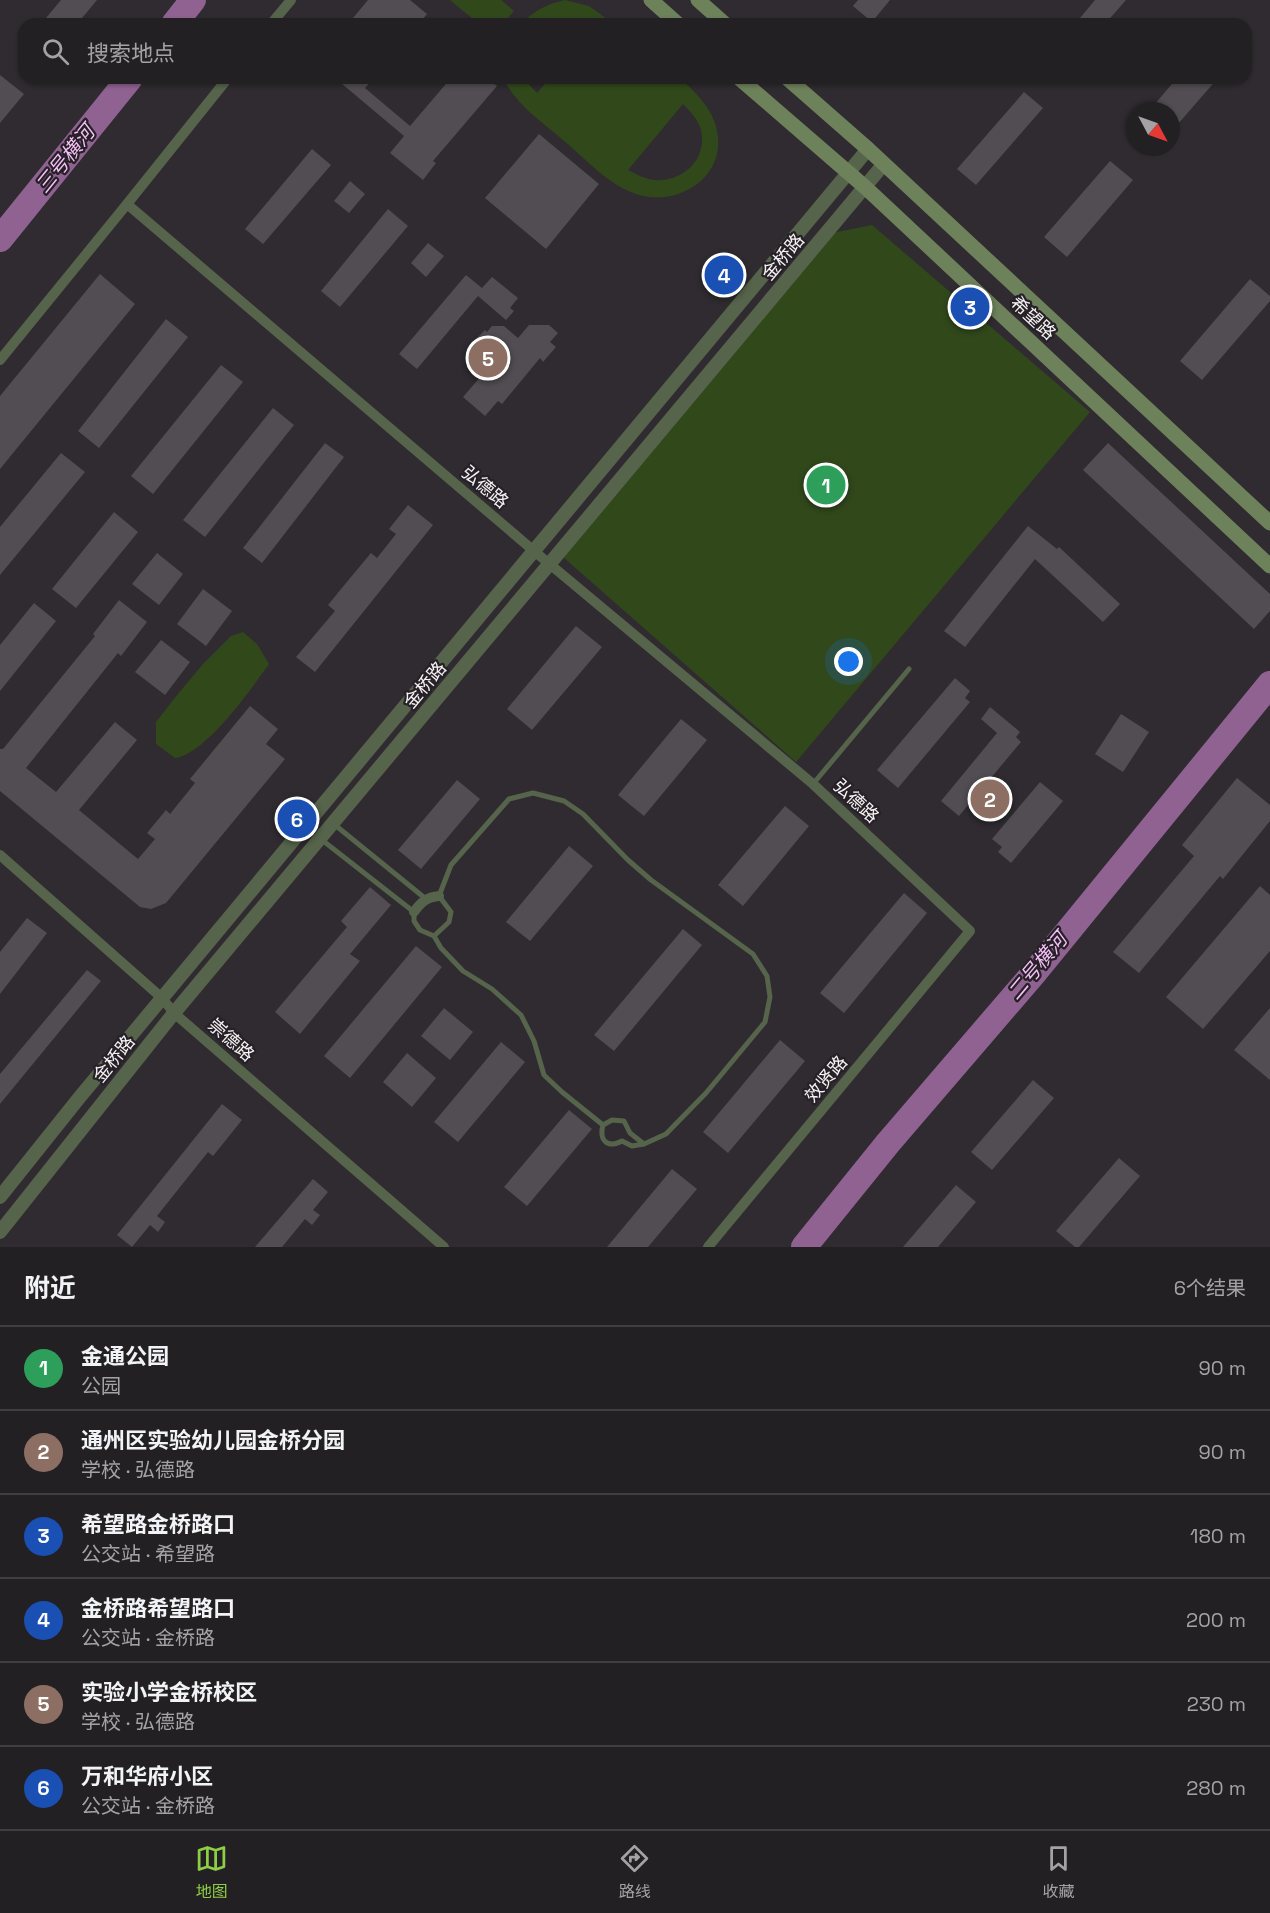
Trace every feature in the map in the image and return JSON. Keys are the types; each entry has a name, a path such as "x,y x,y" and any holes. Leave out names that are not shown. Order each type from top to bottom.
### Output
{"main road":[{"path":"651,0 671,18"},
{"path":"698,0 718,18"},
{"name":"希望路","path":"746,84 865,187 1270,566"},
{"name":"希望路","path":"794,84 868,149 1270,523"}],"street":[{"path":"277,18 291,0"},
{"path":"0,360 223,84"},
{"name":"金桥路","path":"0,1197 162,998 868,149"},
{"name":"金桥路","path":"0,1232 174,1013 883,165"},
{"name":"弘德路","path":"127,204 534,551 813,784 970,931"},
{"name":"崇德路","path":"0,855 162,998 174,1013 444,1247"},
{"path":"414,912 419,904 430,896 439,896"},
{"name":"效贤路","path":"708,1247 970,931"}],"lane":[{"path":"813,784 909,669"},
{"path":"434,936 449,922 451,912 439,896 451,865 509,799 533,793 564,801 583,814 651,880 753,954 767,976 770,997 765,1022 706,1093 666,1134 644,1144 632,1146 622,1141 615,1144 607,1143 601,1133 603,1125 612,1120 624,1122 630,1133 644,1144"},
{"path":"333,823 426,899"},
{"path":"320,839 414,912 414,921 420,930 434,936 441,948 463,971 492,989 521,1015 534,1041 544,1075 603,1125"}],"green space":[{"path":"450,0 501,0 514,11 508,18 472,18"},
{"path":"565,0 589,6 606,18 528,18 552,4"},
{"path":"506,84 529,84 537,93 545,84 686,84 699,97 714,119 718,137 717,153 704,178 693,187 666,197 636,194 616,184 597,170 530,112","holes":["683,104 693,115 701,131 702,146 695,162 688,169 673,178 664,180 654,180 628,170"]},
{"path":"872,225 1090,412 796,762 563,557 832,233"},
{"path":"243,632 257,644 269,664 240,704 214,733 187,754 175,758 156,744 156,722 203,664 231,636"}],"building":[{"path":"61,0 97,0 82,18 46,18"},
{"path":"368,0 410,0 427,14 424,18 353,18"},
{"path":"858,0 890,0 875,18 867,18 853,6"},
{"path":"1095,0 1126,0 1110,18 1080,18"},
{"path":"0,75 24,94 0,123"},
{"path":"342,84 369,84 365,88 410,126 446,84 494,84 497,86 433,161 436,163 423,180 390,153 404,136"},
{"path":"1172,84 1213,84 1180,122 1180,102 1157,102"},
{"path":"1024,92 1043,108 976,185 957,169"},
{"path":"539,134 599,184 546,249 485,198"},
{"path":"312,149 331,165 263,244 245,229"},
{"path":"1110,161 1133,180 1067,257 1044,237"},
{"path":"350,181 365,194 349,213 334,201"},
{"path":"388,209 408,226 340,307 321,291"},
{"path":"428,243 444,256 426,277 411,263"},
{"path":"100,274 135,304 0,469 0,396"},
{"path":"466,275 482,288 492,277 518,298 510,308 514,311 506,320 478,296 417,369 399,354"},
{"path":"1250,279 1270,296 1270,301 1202,380 1180,361"},
{"path":"166,319 188,337 99,448 78,431"},
{"path":"529,325 549,325 558,333 550,342 556,347 543,362 540,358 502,404 498,401 485,416 463,397 494,361 477,338 492,326 504,326 518,338"},
{"path":"221,365 243,382 153,494 131,476"},
{"path":"273,408 294,425 205,537 183,520"},
{"path":"325,443 344,457 262,563 243,548"},
{"path":"1108,443 1270,594 1270,611 1254,629 1083,470"},
{"path":"61,453 85,472 0,575 0,527"},
{"path":"408,505 433,525 315,672 296,657 335,611 328,605 341,589 371,553 377,558 396,534 389,529"},
{"path":"114,512 138,532 76,608 52,589"},
{"path":"1028,526 1057,549 1059,547 1120,604 1103,622 1035,559 965,647 944,631"},
{"path":"157,553 183,574 159,605 132,584"},
{"path":"203,589 232,611 206,646 177,624"},
{"path":"119,600 147,622 121,656 118,653 26,768 56,792 115,722 137,740 79,810 138,859 155,839 147,833 166,810 170,814 195,783 190,779 250,706 278,729 266,744 285,759 166,903 151,909 140,907 0,791 0,749 3,749 95,636 93,634"},
{"path":"34,603 56,621 0,691 0,645"},
{"path":"576,626 602,647 532,730 507,709"},
{"path":"161,640 190,662 165,695 135,672"},
{"path":"955,678 970,691 965,698 970,702 898,788 877,770"},
{"path":"990,707 1020,732 1016,737 1021,742 959,816 941,801 997,733 981,719"},
{"path":"1121,714 1149,732 1123,772 1095,754"},
{"path":"681,719 707,740 644,816 618,795"},
{"path":"1237,778 1270,805 1270,821 1223,879 1220,876 1139,973 1113,952 1194,856 1182,845"},
{"path":"457,780 480,799 421,869 398,850"},
{"path":"1040,782 1063,801 1011,863 998,852 1002,847 992,839"},
{"path":"785,806 809,826 743,906 718,885"},
{"path":"569,846 593,866 530,941 506,922"},
{"path":"1260,886 1270,895 1270,951 1203,1029 1166,997"},
{"path":"370,887 391,905 350,954 360,961 300,1034 275,1012 347,927 341,921"},
{"path":"904,893 927,913 844,1013 820,993"},
{"path":"27,918 47,933 0,994 0,952"},
{"path":"683,929 702,945 614,1051 594,1035"},
{"path":"416,946 442,967 350,1078 324,1056"},
{"path":"87,970 101,981 0,1104 0,1074"},
{"path":"444,1008 473,1032 450,1060 421,1036"},
{"path":"1270,1008 1270,1080 1234,1050"},
{"path":"780,1040 805,1061 728,1153 703,1132"},
{"path":"501,1042 525,1062 458,1142 434,1122"},
{"path":"407,1053 436,1078 412,1107 383,1082"},
{"path":"1033,1080 1054,1098 992,1170 971,1152"},
{"path":"222,1104 242,1120 213,1156 208,1152 157,1216 165,1222 158,1232 150,1225 132,1247 117,1235"},
{"path":"569,1110 592,1129 527,1206 504,1187"},
{"path":"1119,1158 1140,1176 1079,1247 1075,1247 1056,1231"},
{"path":"672,1169 697,1189 648,1247 607,1247"},
{"path":"313,1179 328,1192 313,1210 320,1215 312,1225 305,1219 282,1247 255,1247"},
{"path":"956,1185 976,1202 938,1247 903,1247"}],"waterway":[{"name":"三号横河","path":"179,18 193,0"},
{"name":"三号横河","path":"0,239 125,84"},
{"name":"二号横河","path":"804,1247 888,1143 1034,973 1270,684"}],"place":[{"name":"金桥路希望路口","path":"724,275"},
{"name":"希望路金桥路口","path":"970,307"},
{"name":"实验小学金桥校区","path":"488,358"},
{"name":"金通公园","path":"826,485"},
{"name":"通州区实验幼儿园金桥分园","path":"990,799"},
{"name":"万和华府小区","path":"297,819"}]}
